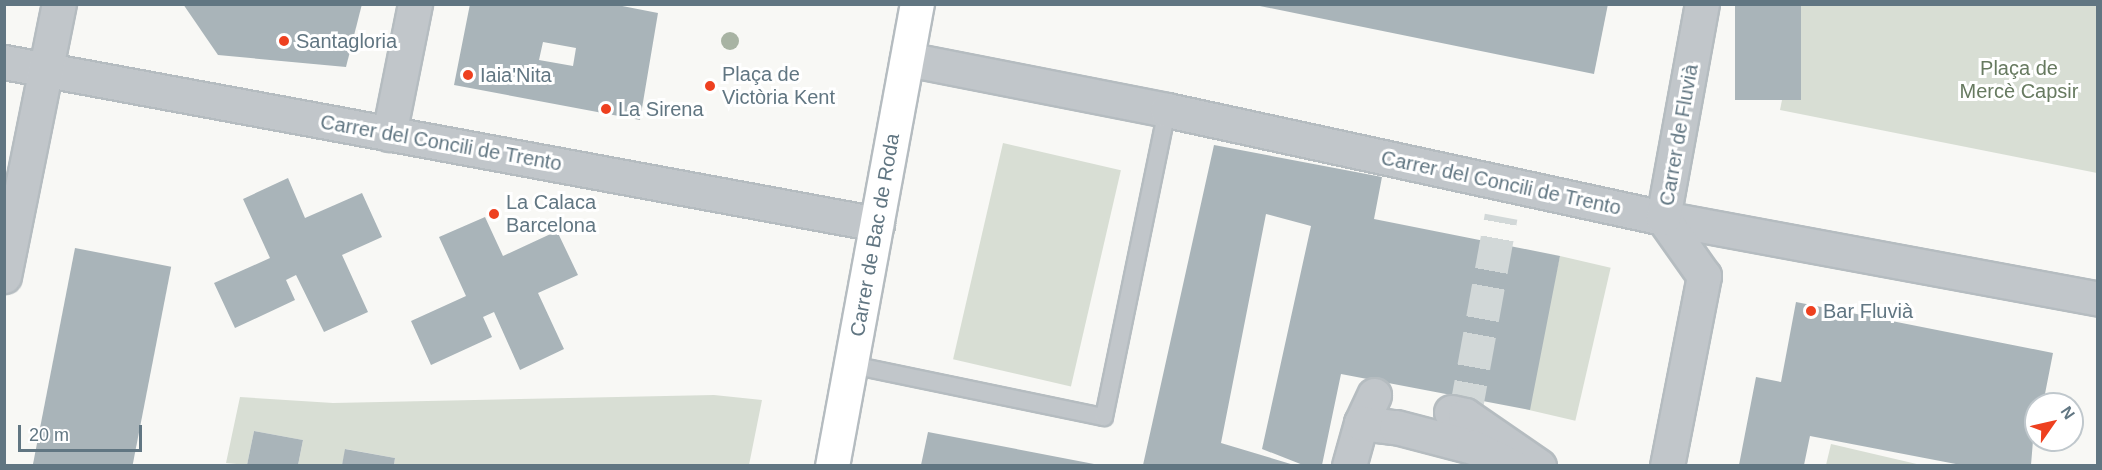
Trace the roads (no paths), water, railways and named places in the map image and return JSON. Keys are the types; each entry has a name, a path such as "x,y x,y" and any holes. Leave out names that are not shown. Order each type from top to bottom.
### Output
{"main road":[{"name":"Carrer de Bac de Roda","path":"832,465 917,4"}],"street":[{"path":"4,276 58,4"},
{"path":"389,134 415,4"},
{"name":"Carrer de Fluvià","path":"1667,465 1704,276 1663,218 1702,4"},
{"name":"Carrer del Concili de Trento","path":"907,59 1167,110 1663,218 2097,299"},
{"name":"Carrer del Concili de Trento","path":"4,62 877,224"},
{"path":"1349,465 1367,409 1396,427 1473,447 1512,465"},
{"path":"1451,412 1465,414 1539,465"}],"lane":[{"path":"852,365 1104,417 1167,110"}],"tunnel":[{"path":"1465,415 1501,216"}],"place":[{"name":"Santagloria","path":"284,41"},
{"name":"Iaia'Nita","path":"468,75"},
{"name":"Plaça de Victòria Kent","path":"710,86"},
{"name":"La Sirena","path":"606,109"},
{"name":"La Calaca Barcelona","path":"494,214"},
{"name":"Bar Fluvià","path":"1811,311"}],"park label":[{"name":"Plaça de Mercè Capsir","path":"2019,80"}]}
